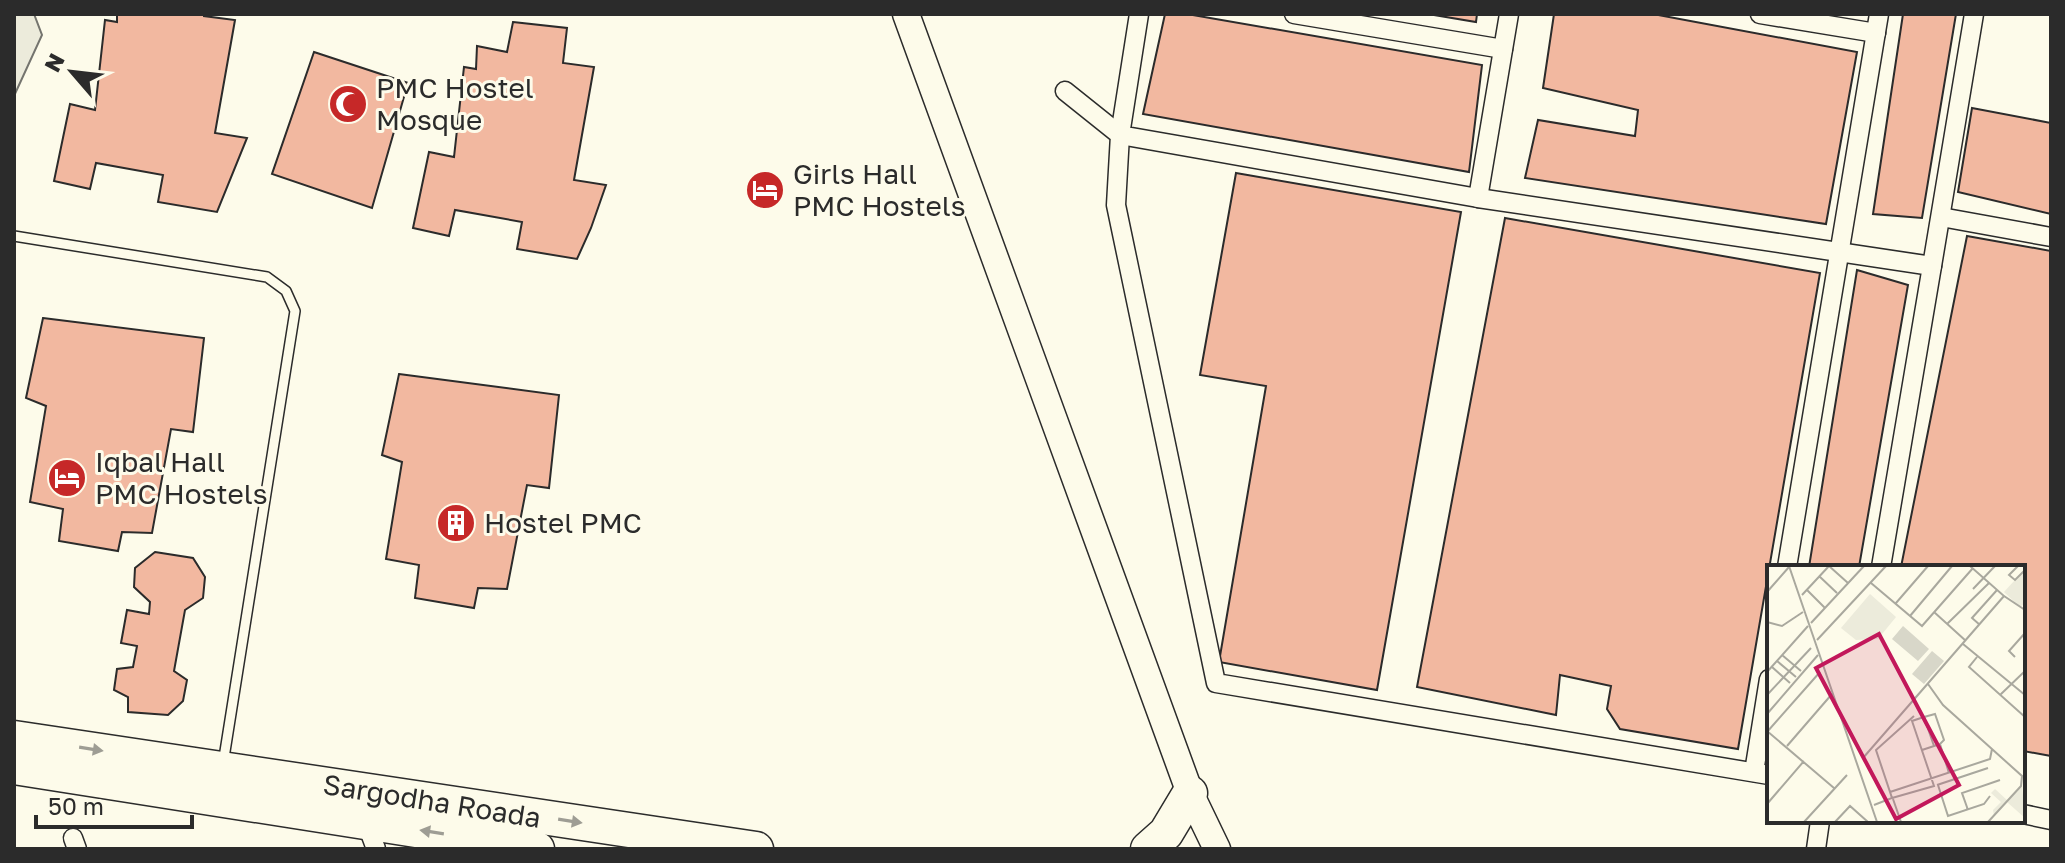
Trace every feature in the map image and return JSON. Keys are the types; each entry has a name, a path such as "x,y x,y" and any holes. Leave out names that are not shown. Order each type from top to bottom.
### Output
{"highway":[{"name":"Sargodha Roada","path":"14,738 756,849"},
{"name":"Sargodha Roada","path":"14,767 371,835 537,849"},
{"path":"1148,849 1166,833 1190,793"}],"street":[{"path":"906,14 1190,793 1217,849"},
{"path":"1139,14 1120,135 1116,205 1216,683 1761,774 1767,703"},
{"path":"1294,14 1503,49"},
{"path":"1478,198 1509,14"},
{"path":"1760,14 1877,23 1787,565"},
{"path":"1881,565 1974,14"},
{"path":"1065,91 1120,135 1478,198 1932,266"},
{"path":"1941,217 2051,237"},
{"path":"2025,814 2051,820"},
{"path":"1816,849 1820,823"}],"lane":[{"path":"14,236 267,277 286,291 295,311 222,769"}],"shaded area":[{"path":"14,14 34,14 42,35 14,96"}],"building":[{"path":"117,14 204,14 235,20 215,133 247,138 217,212 158,202 163,175 96,163 90,189 54,181 70,104 95,110 105,20 117,22"},
{"path":"1165,14 1187,14 1482,65 1469,172 1143,114"},
{"path":"1428,14 1477,14 1476,22"},
{"path":"1554,14 1653,14 1857,52 1826,224 1525,178 1538,120 1635,136 1638,110 1543,88"},
{"path":"1903,14 1956,14 1922,218 1873,214"},
{"path":"513,22 567,28 563,63 594,67 574,180 606,185 577,259 517,249 522,222 455,210 449,236 413,228 429,152 454,157 464,67 476,69 477,46 507,52"},
{"path":"314,52 408,83 372,208 272,174"},
{"path":"1972,108 2051,123 2051,214 1958,192"},
{"path":"1236,173 1461,212 1377,690 1219,662 1266,386 1200,375"},
{"path":"1505,218 1820,273 1770,565 1767,565 1767,581 1738,749 1620,729 1607,709 1611,686 1560,675 1556,715 1417,687"},
{"path":"1967,236 2051,251 2051,756 2025,751 2025,565 1901,565"},
{"path":"1857,270 1908,285 1859,565 1809,565"},
{"path":"43,318 204,338 193,432 171,429 152,533 122,532 118,551 59,541 63,509 30,502 46,406 26,398"},
{"name":"Hostel PMC","path":"399,374 559,395 549,488 527,485 507,589 478,588 474,608 415,598 419,565 386,559 402,462 382,455"},
{"path":"155,552 193,558 205,577 203,598 185,610 174,671 187,680 183,701 168,715 128,712 128,697 114,690 117,669 133,667 137,646 121,643 127,610 149,614 150,602 134,587 135,568"}],"place":[{"name":"PMC Hostel Mosque","path":"348,104"},
{"name":"Girls Hall PMC Hostels","path":"765,190"},
{"name":"Iqbal Hall PMC Hostels","path":"67,478"},
{"name":"Hostel PMC","path":"456,523"}]}
